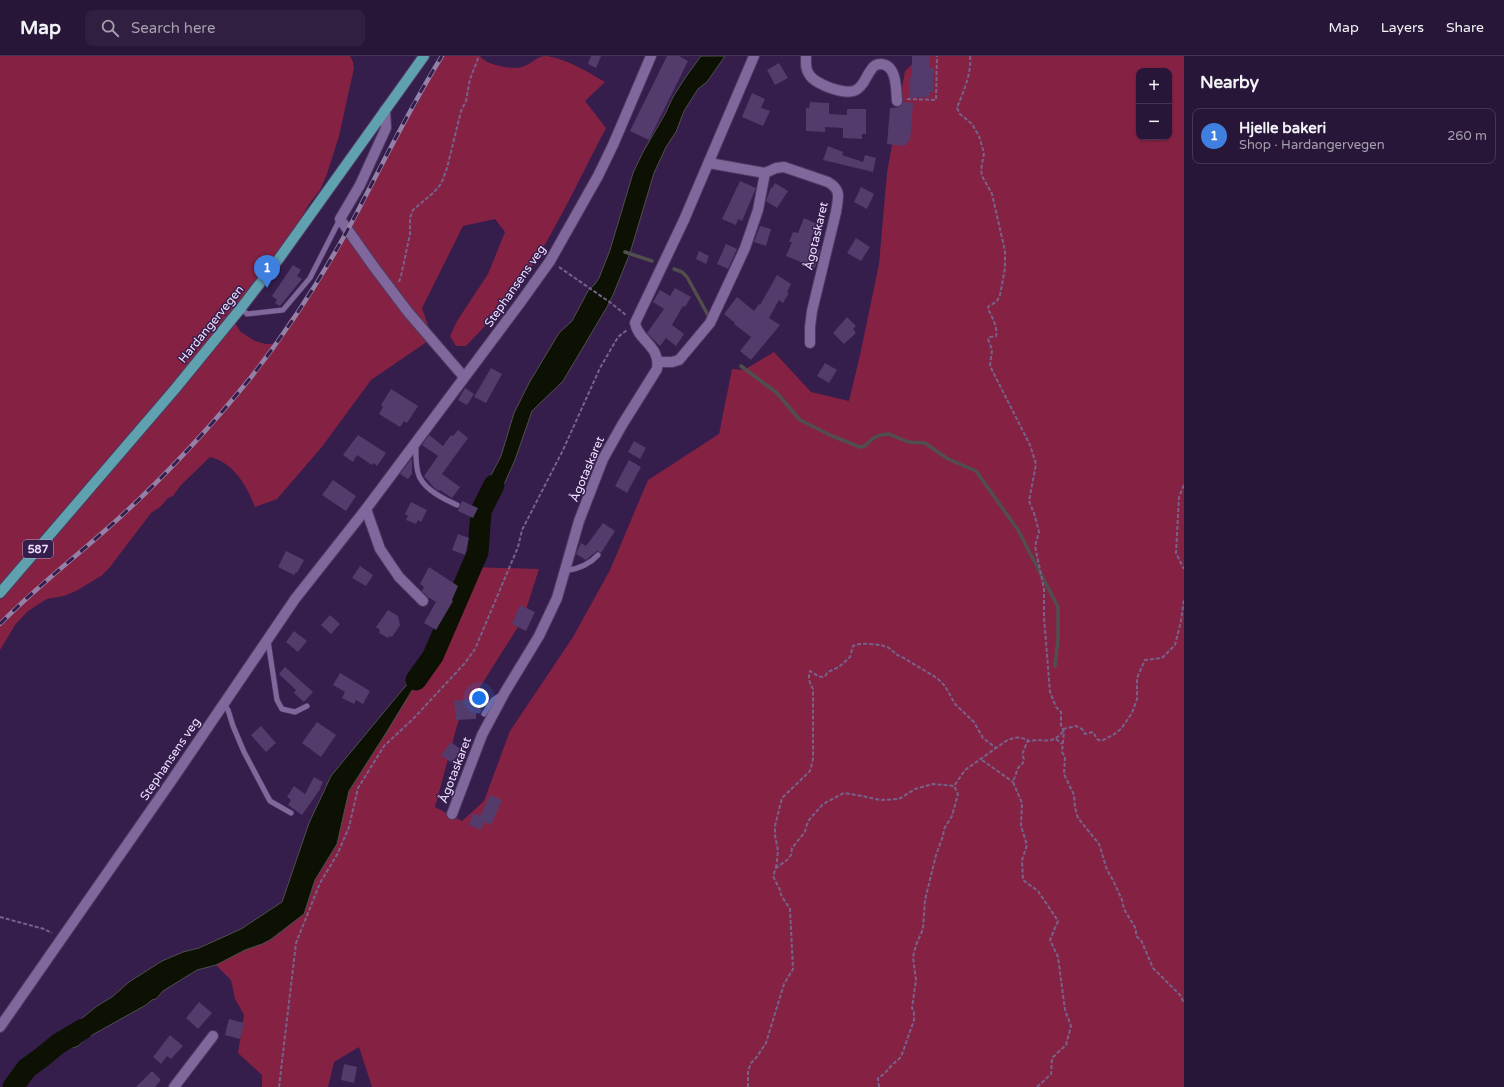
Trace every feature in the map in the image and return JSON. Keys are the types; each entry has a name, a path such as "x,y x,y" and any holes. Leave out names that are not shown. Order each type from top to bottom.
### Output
{"main road":[{"name":"Hardangervegen","path":"0,594 176,389 241,308 278,260 424,56"}],"street":[{"name":"Stephansens veg","path":"0,1027 172,780 223,703 303,588 366,509 550,261 598,176 651,56"},
{"path":"754,56 709,163 660,272 635,323 636,329 654,351 658,362 672,362 679,360 710,323 745,248 758,210 765,173"},
{"path":"806,56 806,66 812,79 819,83 844,91 856,90 862,85 881,56"},
{"path":"876,65 885,65 891,68 894,74 897,101"},
{"path":"385,110 386,128 360,185 340,219 408,312 464,377"},
{"name":"Ågotaskaret","path":"709,163 765,173 776,168 784,167 828,182 834,185 838,191 836,212 812,311 810,343"},
{"name":"Ågotaskaret","path":"452,814 482,736 505,692 539,636 557,598 579,521 603,459 622,425 655,374 658,362"},
{"path":"366,509 380,549 399,577 423,601"},
{"path":"174,1087 213,1036"}],"lane":[{"path":"241,308 247,314 283,310 310,278 340,219"},
{"path":"416,442 416,461 419,478 428,488 457,505"},
{"path":"565,571 583,567 598,555"},
{"path":"268,638 277,700 282,709 295,712 307,706"},
{"name":"Ågotaskaret","path":"484,714 497,697 505,692"},
{"path":"223,703 228,710 244,752 270,800 291,813"}],"path":[{"path":"394,293 401,276 410,234 410,218 413,210 434,193 441,184 448,168 461,111 466,101 470,79 479,56"},
{"path":"912,99 936,100 937,56"},
{"path":"970,56 968,77 957,108 960,114 972,124 980,136 984,152 980,170 992,194 1005,251 1005,268 1000,295 996,301 988,307 997,332 996,336 988,339 992,350 990,366 1030,445 1036,464 1029,501 1034,513 1038,532 1035,546 1044,589 1044,617 1050,692 1056,707 1060,712 1064,736 1062,744 1062,752 1065,757 1064,774 1074,794 1075,808 1078,818 1098,844 1107,870 1113,880 1124,908 1136,929 1136,936 1141,940 1153,968 1180,995 1184,1003"},
{"path":"279,1087 296,943 320,883 338,853 349,827 358,788 384,746 413,719 465,663 475,649 515,554 522,530 563,450 600,368 618,337 635,323 611,303 550,261"},
{"path":"1184,485 1179,497 1176,553 1184,569"},
{"path":"954,786 965,770 981,760 1006,740 1023,738 1029,741 1048,741 1056,738 1063,730 1076,726 1082,729 1085,734 1093,732 1100,741 1113,735 1121,729 1132,714 1137,699 1137,678 1145,660 1162,658 1175,645 1181,621 1184,598"},
{"path":"748,1087 748,1071 750,1063 756,1058 766,1043 784,984 793,969 790,909 781,895 773,876 776,868 778,851 775,826 782,798 810,771 813,758 813,689 810,683 810,671 822,677 825,676 828,672 839,667 850,657 852,646 856,644 869,646 873,644 883,645 891,649 896,656 902,657 937,678 945,686 955,704 974,722 983,738 996,748"},
{"path":"1056,738 1062,744"},
{"path":"1013,782 1018,768 1023,763 1024,759 1022,755 1027,742 1029,741"},
{"path":"981,760 1013,782 1022,803 1021,826 1026,845 1022,860 1023,880 1038,891 1058,921 1050,940 1058,957 1065,1010 1071,1026 1066,1045 1052,1058 1051,1074 1037,1087"},
{"path":"776,868 791,855 792,848 805,832 810,820 823,804 844,793 886,800 899,799 915,789 933,784 954,786"},
{"path":"879,1087 878,1078 901,1057 914,1020 914,1012 912,1008 916,980 913,957 916,945 923,929 925,900 936,855 941,846 944,829 952,816 958,794 954,786"},
{"path":"0,917 44,929 62,938"}],"shaded area":[{"path":"0,56 350,56 354,68 339,136 327,174 320,190 309,204 286,245 235,322 241,332 255,341 266,344 272,344 281,337 289,320 315,288 330,255 349,232 376,171 397,131 415,108 435,69 444,56 480,56 487,62 512,68 522,67 543,56 570,63 605,82 585,101 606,128 547,241 536,259 504,304 466,346 456,346 450,336 457,321 488,274 505,232 495,219 463,226 422,308 433,340 431,339 371,380 321,448 277,499 255,507 248,491 232,469 226,464 210,457 181,485 173,496 168,498 160,507 151,513 110,567 101,576 76,591 64,596 47,599 27,612 15,625 0,650"},
{"path":"701,56 725,56 707,82 698,89 684,111 676,132 666,147 654,173 630,253 613,295 563,381 532,411 515,460 496,502 481,511 482,497 487,483 501,456 514,413 529,383 559,333 572,321 588,291 599,278 610,250 633,173 673,97"},
{"path":"921,56 1184,56 1184,1087 372,1087 359,1047 334,1062 328,1087 262,1087 262,1075 238,1053 244,1015 235,999 231,980 216,965 245,950 270,940 304,914 315,880 337,844 349,791 433,656 472,567 539,569 523,619 458,722 435,807 462,821 484,801 510,731 573,637 610,570 648,480 719,434 732,369 744,370 774,352 811,392 849,401 879,264 887,173 905,71"},
{"path":"433,656 349,791 337,844 315,880 304,914 270,940 245,950 216,965 197,970 163,991 156,999 85,1039 78,1046 69,1048 58,1043 56,1041 62,1032 71,1027 97,1006 112,997 129,982 162,961 183,952 199,948 241,929 282,902 309,823 331,776 403,689"}],"building":[{"path":"591,56 601,56 596,68 588,64"},
{"path":"667,56 679,56 688,61 649,140 630,131"},
{"path":"912,56 930,56 929,68 934,68 933,92 930,92 930,97 909,98 910,78 912,74"},
{"path":"779,63 788,78 775,85 767,70"},
{"path":"752,93 765,99 761,108 770,111 763,126 742,117"},
{"path":"810,102 829,103 829,114 847,115 847,109 866,109 866,134 862,134 862,139 843,138 843,128 825,127 825,132 806,131 806,108 809,108"},
{"path":"903,102 913,103 910,141 907,141 906,146 887,144 890,108 900,107"},
{"path":"828,146 843,152 842,155 863,162 865,155 876,158 873,172 823,160"},
{"path":"740,181 756,188 742,221 738,219 736,225 722,219"},
{"path":"775,183 788,191 777,208 766,201 771,187 772,188"},
{"path":"861,187 874,194 867,209 854,202"},
{"path":"804,218 817,224 811,238 816,240 813,248 820,250 815,268 786,256 792,242 789,242 793,232 798,233"},
{"path":"760,226 771,229 766,246 754,242"},
{"path":"856,238 870,247 861,261 847,253"},
{"path":"726,244 737,249 728,269 717,264"},
{"path":"699,251 709,256 706,264 696,259"},
{"path":"293,265 301,270 297,276 302,279 280,306 275,303 277,300 272,296"},
{"path":"777,275 791,284 787,292 789,293 783,303 779,300 769,318 780,325 751,360 740,351 751,337 724,314 737,297 754,311 759,304 760,305"},
{"path":"675,288 691,297 685,307 683,306 672,325 684,334 676,346 666,338 660,346 647,333 664,309 653,302 660,290 670,296"},
{"path":"847,317 856,326 853,329 856,333 844,344 833,333"},
{"path":"825,363 837,370 829,383 817,376"},
{"path":"491,368 502,374 486,403 474,397"},
{"path":"465,388 474,394 467,405 458,400"},
{"path":"391,389 418,406 407,423 404,421 400,427 379,414 383,407 381,405"},
{"path":"458,430 468,438 442,474 460,487 452,498 434,488 424,476 438,456 422,445 429,435 443,446 451,435 453,436"},
{"path":"358,435 386,453 377,466 374,463 372,465 357,455 353,462 343,455"},
{"path":"634,441 646,448 640,459 628,452"},
{"path":"412,458 412,474 408,479 400,474"},
{"path":"629,460 641,467 627,493 615,486"},
{"path":"333,480 356,496 346,511 322,495"},
{"path":"462,501 478,508 473,518 458,511"},
{"path":"411,502 427,510 421,522 418,520 416,524 406,520 408,516 405,514"},
{"path":"603,523 615,531 601,553 597,551 586,560 576,554 581,543 586,546"},
{"path":"458,534 469,538 465,555 452,550"},
{"path":"286,551 304,560 297,573 296,572 294,575 278,567"},
{"path":"360,566 373,575 366,586 352,578"},
{"path":"429,567 458,586 452,600 453,601 436,630 424,623 436,602 422,591 424,587 420,584"},
{"path":"520,605 535,612 526,631 512,624"},
{"path":"388,610 398,616 400,625 392,637 390,636 388,638 379,633 380,630 376,627"},
{"path":"330,615 340,624 331,634 321,625"},
{"path":"294,631 307,641 298,652 286,642"},
{"path":"285,667 313,692 304,702 294,693 296,690 279,674"},
{"path":"340,673 370,691 363,704 356,700 354,704 342,698 345,692 333,685"},
{"path":"479,694 481,711 480,713 476,713 476,719 456,720 454,701 469,699 469,695"},
{"path":"317,722 336,735 321,757 302,743"},
{"path":"261,726 276,743 266,752 251,735"},
{"path":"451,742 462,750 452,763 441,755"},
{"path":"314,777 323,782 321,788 302,815 288,805 291,800 287,797 294,786 305,794"},
{"path":"490,795 502,800 491,825 484,822 481,830 469,825 473,813 480,816"},
{"path":"199,1002 212,1013 198,1029 186,1018"},
{"path":"229,1019 244,1023 240,1039 225,1035"},
{"path":"170,1035 183,1046 171,1059 167,1056 161,1064 153,1057"},
{"path":"344,1064 357,1067 354,1083 341,1080"},
{"path":"152,1071 161,1080 155,1087 136,1087"}],"waterway":[{"path":"625,252 652,261"},
{"path":"674,269 682,272 687,277 708,315"},
{"path":"741,366 777,393 800,420 832,436 860,447 865,446 872,439 880,435 889,434 908,442 925,443 948,459 976,471 1018,530 1058,607 1058,639 1055,666"},
{"path":"416,680 433,656 478,552 481,511 494,485"},
{"path":"13,1087 27,1068 58,1044 83,1029"}],"railway":[{"path":"0,624 26,599 147,492 201,435 252,376 306,300 330,260 353,220 407,117 442,56"}],"place":[{"name":"Hjelle bakeri","path":"267,288"}]}
